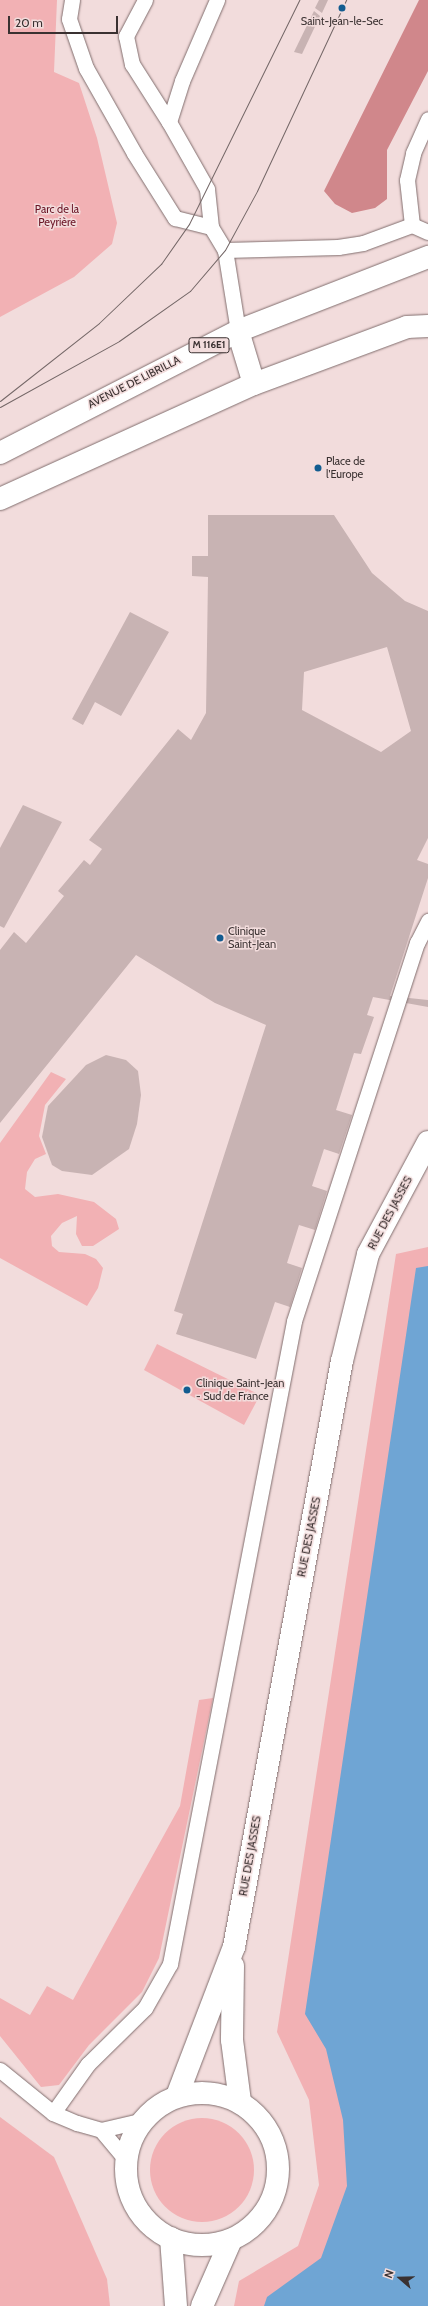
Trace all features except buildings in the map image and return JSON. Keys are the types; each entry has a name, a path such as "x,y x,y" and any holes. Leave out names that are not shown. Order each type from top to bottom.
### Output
{"street":[{"name":"AVENUE DE LIBRILLA","path":"0,453 238,331 428,257"},
{"path":"0,499 254,384 407,327 428,326"},
{"path":"238,331 254,384"},
{"name":"RUE DES JASSES","path":"240,2102 232,2040 234,1947 342,1361 368,1254 428,1142"},
{"name":"RUE DES JASSES","path":"177,2096 234,1947"},
{"path":"198,2092 220,2094 240,2102 260,2118 273,2138 278,2162 277,2186 268,2209 251,2228 230,2240 210,2245 170,2238 151,2225 136,2206 127,2184 126,2160 132,2138 144,2120 177,2096 198,2092"},
{"path":"170,2238 176,2306"},
{"path":"202,2306 230,2240"}],"lane":[{"path":"72,0 70,19 86,68 134,153 175,218 211,227"},
{"path":"145,0 126,36 130,57 146,90 169,122 207,189 211,227 225,250 238,331"},
{"path":"169,122 182,81 217,0"},
{"path":"412,225 407,180 413,153 428,119"},
{"path":"225,250 338,247 363,243 412,225 428,232"},
{"path":"53,2113 88,2064 145,2008 170,1964 294,1320 417,943 428,921"},
{"path":"0,2070 53,2113 101,2130 126,2160"},
{"path":"101,2130 144,2120"}],"green space":[{"name":"Parc de la Peyrière","path":"0,0 57,0 54,72 79,83 97,138 117,223 112,244 74,277 0,317"},
{"path":"51,1072 66,1079 45,1105 39,1136 46,1154 35,1159 27,1172 25,1189 35,1197 58,1194 94,1202 116,1219 119,1229 93,1246 82,1246 76,1234 77,1216 62,1223 51,1236 52,1246 59,1252 85,1254 96,1259 103,1268 98,1288 87,1306 0,1258 0,1143"},
{"path":"428,1247 428,2306 234,2306 239,2281 298,2246 319,2185 309,2100 277,2032 396,1254"},
{"path":"157,1344 260,1395 244,1425 144,1370"},
{"path":"213,1698 159,1958 142,1992 89,2045 59,2085 41,2087 0,2036 0,1998 30,2015 47,1986 73,2000 180,1806 199,1700"},
{"path":"0,2117 54,2157 107,2279 110,2306 0,2306"},
{"path":"202,2118 222,2122 239,2133 250,2150 254,2170 250,2190 239,2207 222,2218 202,2222 182,2218 165,2207 154,2190 150,2170 154,2150 165,2133 182,2122"}],"shaded area":[{"path":"419,0 428,0 428,71 387,150 387,199 375,208 352,213 335,204 324,191"}],"water":[{"path":"428,1266 428,2306 264,2306 267,2297 321,2258 347,2186 343,2120 326,2049 305,2014 416,1268"}],"tram line":[{"path":"0,401 99,323 161,264 189,224 299,0"},
{"path":"0,407 119,341 190,291 225,250 257,191 346,0"}],"place":[{"name":"Saint-Jean-le-Sec","path":"342,8"},
{"name":"Place de l'Europe","path":"318,468"},
{"name":"Clinique Saint-Jean","path":"220,938"},
{"name":"Clinique Saint-Jean - Sud de France","path":"187,1390"}]}
